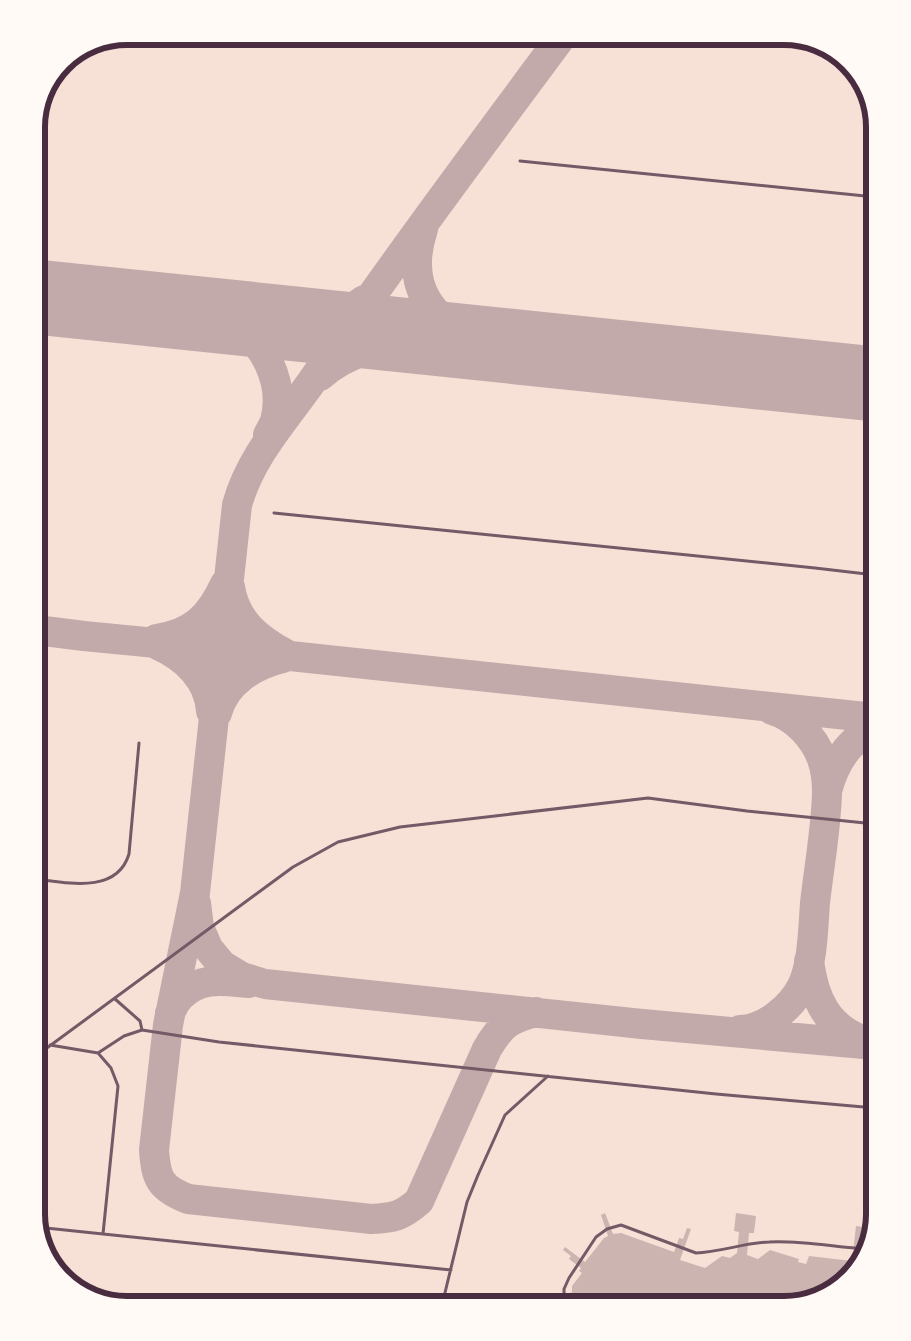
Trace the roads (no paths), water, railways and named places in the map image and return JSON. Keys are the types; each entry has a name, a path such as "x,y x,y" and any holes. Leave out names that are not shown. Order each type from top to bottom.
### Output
{"lane":[{"path":"520,161 866,196"},
{"path":"274,513 866,574"},
{"path":"45,881 82,884 99,882 119,871 126,864 139,743"},
{"path":"45,1049 293,867 338,842 400,827 648,798 747,811 866,823"},
{"path":"115,999 140,1021 142,1030"},
{"path":"98,1053 124,1036 142,1030 219,1042 866,1107"},
{"path":"50,1045 98,1053 111,1068 118,1086 103,1234"},
{"path":"444,1296 467,1202 505,1115 548,1076"},
{"path":"564,1296 564,1289 568,1278 596,1237 607,1230 621,1226 696,1253 769,1242 858,1249"},
{"path":"47,1228 451,1270"}]}
